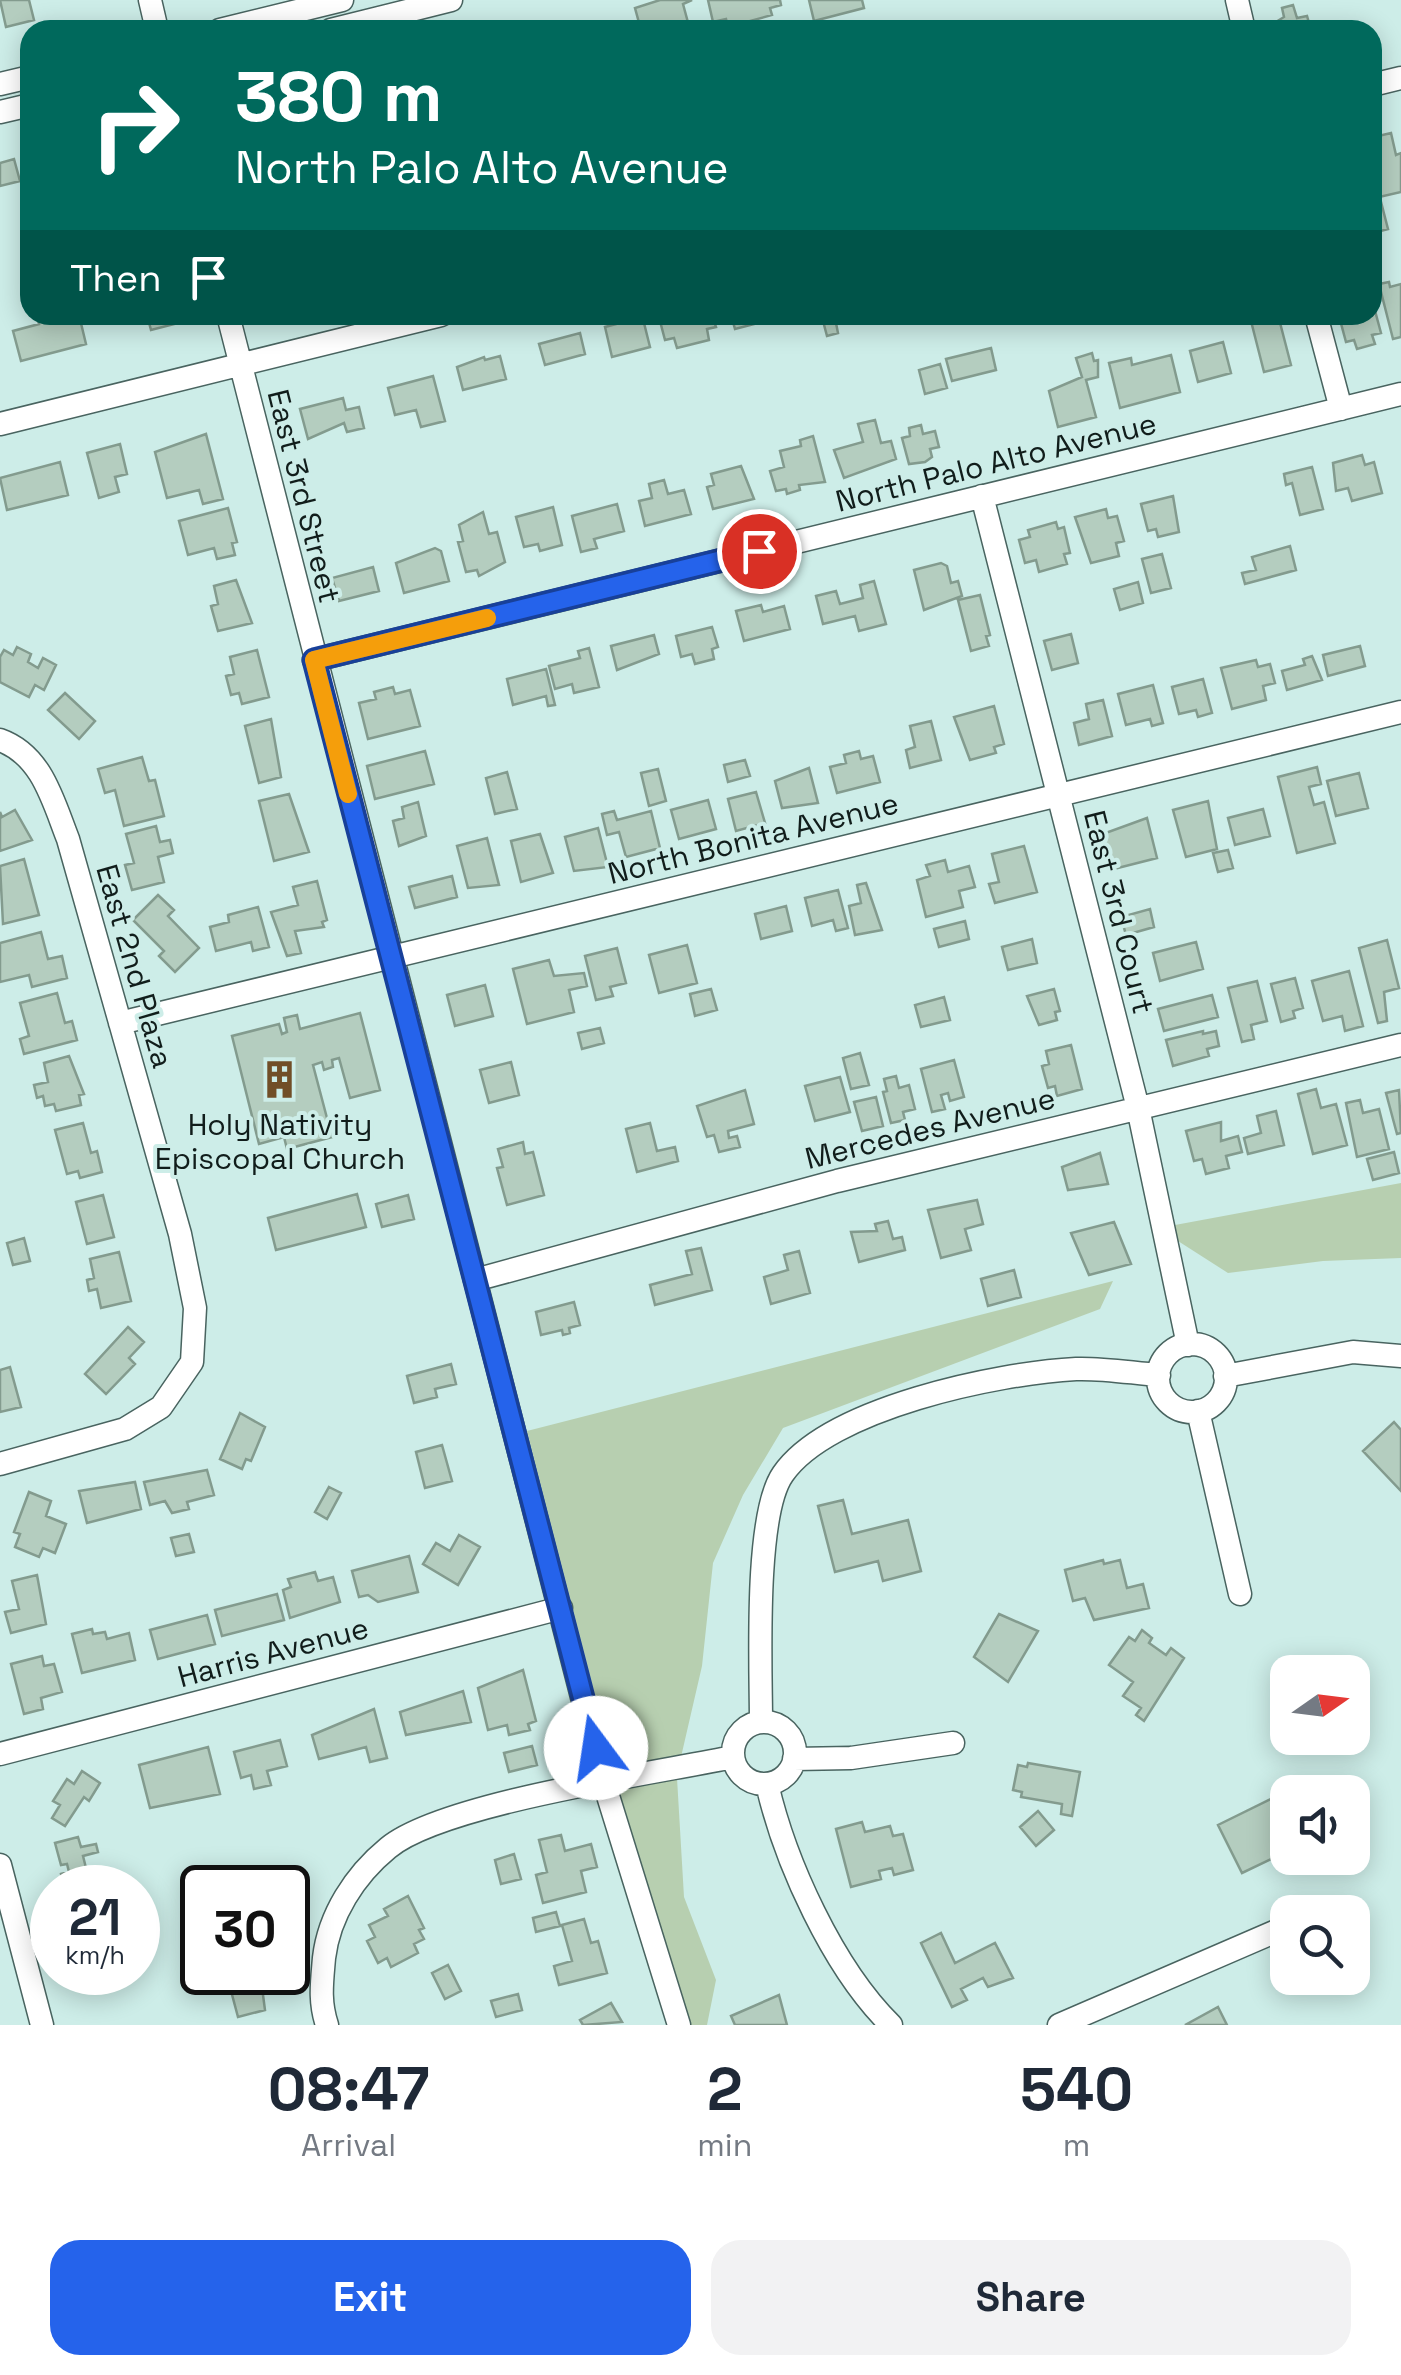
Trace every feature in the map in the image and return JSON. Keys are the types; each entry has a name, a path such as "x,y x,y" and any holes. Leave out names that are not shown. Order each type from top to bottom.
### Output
{"street":[{"path":"261,20 342,0"},
{"path":"371,20 452,0"},
{"name":"East 3rd Street","path":"230,325 604,1783 679,2025"},
{"path":"0,424 401,325"},
{"path":"1319,325 1341,409"},
{"name":"North Palo Alto Avenue","path":"314,660 1401,394"},
{"name":"East 3rd Court","path":"982,496 1138,1108 1188,1345"},
{"name":"North Bonita Avenue","path":"120,1023 1401,712"},
{"name":"East 2nd Plaza","path":"0,740 13,744 44,776 68,839 180,1234 195,1308 192,1362 161,1407 125,1429 0,1464"},
{"name":"Mercedes Avenue","path":"476,1280 837,1181 1401,1045"},
{"path":"1188,1345 1215,1354 1225,1376 1216,1401 1198,1411 1178,1409 1168,1402 1159,1375 1172,1350 1188,1345"},
{"path":"1225,1376 1353,1352 1401,1356"},
{"path":"761,1722 760,1611 766,1537 781,1476 813,1446 858,1417 1020,1373 1080,1369 1159,1375"},
{"path":"1198,1411 1240,1594"},
{"name":"Harris Avenue","path":"0,1754 561,1608"},
{"path":"761,1722 788,1734 794,1758 788,1773 767,1784 741,1774 733,1757 737,1738 761,1722"},
{"path":"794,1758 852,1758 953,1743"},
{"path":"326,2025 320,2003 326,1941 339,1907 356,1881 390,1846 452,1817 733,1757"},
{"path":"767,1784 777,1826 838,1955 891,2025"},
{"path":"0,1864 42,2025"},
{"path":"1059,2025 1270,1934"}],"green space":[{"path":"1401,1183 1401,1258 1323,1261 1228,1273 1178,1241 1175,1225"},
{"path":"1113,1281 1100,1309 783,1428 743,1495 713,1563 702,1666 681,1757 613,1771 527,1431"},
{"path":"677,1778 684,1897 716,1980 707,2025 691,2025 618,1790"}],"building":[{"path":"0,0 29,0 34,20 20,20 20,24 6,27"},
{"path":"660,0 692,0 683,4 687,20 638,20 635,8"},
{"path":"708,0 780,0 781,5 770,8 772,15 754,20 713,20"},
{"path":"809,0 862,0 864,8 814,20"},
{"path":"1293,5 1297,18 1307,16 1308,20 1279,20 1284,17 1282,8"},
{"path":"1391,133 1396,155 1401,153 1401,192 1382,196 1382,135"},
{"path":"14,159 20,181 0,186 0,163"},
{"path":"1382,206 1388,229 1382,231"},
{"path":"1389,282 1390,287 1401,284 1401,337 1393,339 1382,283"},
{"path":"35,325 81,325 86,344 21,361 13,331"},
{"path":"644,325 650,347 612,357 605,327"},
{"path":"661,325 716,327 707,329 709,340 677,348 674,338 665,340"},
{"path":"824,325 836,325 838,333 827,336"},
{"path":"1252,325 1281,325 1291,365 1264,372"},
{"path":"1341,325 1379,325 1381,333 1372,335 1375,344 1357,349 1354,340 1346,342"},
{"path":"580,333 585,354 545,365 539,344"},
{"path":"1223,342 1231,373 1198,382 1190,351"},
{"path":"991,348 996,370 952,381 946,359"},
{"path":"1092,353 1094,361 1098,360 1098,377 1086,380 1096,417 1058,427 1049,391 1082,377 1076,358"},
{"path":"1171,355 1180,392 1120,408 1109,363 1131,358 1132,365"},
{"path":"500,356 506,379 463,390 457,367"},
{"path":"940,364 947,388 925,394 919,370"},
{"path":"433,376 445,421 421,427 416,410 395,415 388,388"},
{"path":"343,398 346,410 359,407 364,428 347,432 344,423 308,439 300,409"},
{"path":"875,420 881,443 891,441 896,459 844,478 834,450 863,442 858,424"},
{"path":"921,425 923,434 935,431 939,447 930,449 932,457 925,462 909,464 902,438 910,436 909,428"},
{"path":"206,434 223,499 203,504 199,490 167,498 155,452"},
{"path":"813,436 825,482 799,485 800,490 787,494 786,489 776,491 770,471 784,467 780,451 801,446 800,440"},
{"path":"120,444 127,474 115,477 119,492 99,498 87,453"},
{"path":"1362,455 1365,465 1374,462 1382,493 1352,501 1348,488 1336,491 1333,463"},
{"path":"60,462 68,495 7,510 0,478"},
{"path":"741,466 754,499 713,509 707,487 714,485 711,474"},
{"path":"1312,467 1323,509 1300,515 1292,483 1286,485 1284,474"},
{"path":"664,480 668,494 684,490 691,514 645,526 639,501 652,498 649,484"},
{"path":"1173,496 1179,532 1158,537 1156,529 1148,531 1141,504"},
{"path":"617,504 624,531 594,539 597,548 581,552 572,516"},
{"path":"553,507 562,545 540,551 538,544 524,547 516,517"},
{"path":"228,508 237,542 232,543 235,555 217,559 214,548 188,555 179,521"},
{"path":"1106,509 1108,518 1117,516 1124,541 1116,543 1119,556 1091,563 1075,517"},
{"path":"483,512 489,534 497,532 505,562 479,576 477,570 466,572 458,542 463,541 459,525"},
{"path":"1056,522 1058,529 1064,527 1070,553 1064,554 1067,564 1039,572 1036,560 1025,563 1019,540 1030,537 1028,530"},
{"path":"1290,546 1296,570 1245,584 1242,573 1256,570 1252,557"},
{"path":"435,548 441,551 449,581 404,593 396,563"},
{"path":"1162,554 1171,588 1151,593 1142,559"},
{"path":"941,563 947,566 951,583 958,581 962,596 924,610 914,570"},
{"path":"373,567 379,591 339,601 332,578"},
{"path":"236,580 252,623 218,631 211,606 218,604 214,586"},
{"path":"874,581 886,624 859,631 855,616 823,624 816,596 836,591 840,604 863,598 860,585"},
{"path":"1138,582 1143,603 1120,610 1114,589"},
{"path":"980,595 989,646 971,651 958,600"},
{"path":"761,605 763,612 784,606 790,629 744,641 736,611"},
{"path":"712,627 718,647 712,649 714,659 695,664 692,654 681,657 676,636"},
{"path":"1071,634 1078,663 1052,670 1044,641"},
{"path":"654,635 659,654 617,670 611,646"},
{"path":"1360,646 1365,666 1328,676 1323,655"},
{"path":"17,647 31,654 28,662 38,668 43,658 56,665 44,690 35,685 29,697 0,682 0,657 4,650 13,655"},
{"path":"589,648 599,687 574,693 572,684 555,689 549,666 580,658 578,651"},
{"path":"257,650 269,697 242,704 239,693 231,695 226,676 234,674 230,657"},
{"path":"1312,656 1322,680 1287,690 1282,671 1305,665 1303,659"},
{"path":"1256,660 1258,667 1270,664 1275,683 1263,686 1266,700 1232,709 1221,668"},
{"path":"546,669 555,705 548,706 546,696 513,705 507,679"},
{"path":"1203,679 1212,713 1198,717 1196,710 1179,714 1172,687"},
{"path":"1153,685 1163,723 1152,726 1150,719 1126,725 1118,694"},
{"path":"393,687 395,694 410,690 420,726 368,739 359,703 376,699 374,692"},
{"path":"65,693 95,721 79,739 48,710"},
{"path":"1103,700 1112,736 1079,745 1074,723 1089,719 1086,704"},
{"path":"994,706 1004,744 994,747 996,753 970,760 954,717"},
{"path":"271,719 281,777 259,783 245,726"},
{"path":"931,721 941,760 910,768 906,750 915,747 910,726"},
{"path":"425,751 434,784 375,799 367,766"},
{"path":"859,751 861,759 873,756 880,782 837,793 830,767 846,763 844,755"},
{"path":"142,757 149,781 155,780 164,816 124,826 115,790 105,793 98,769"},
{"path":"745,760 750,776 728,782 724,765"},
{"path":"1317,767 1321,784 1309,787 1314,805 1324,802 1335,843 1297,853 1278,777"},
{"path":"809,768 818,803 782,808 775,781"},
{"path":"658,769 666,801 649,806 641,773"},
{"path":"507,772 517,809 495,814 486,778"},
{"path":"1359,773 1368,808 1336,816 1327,781"},
{"path":"756,792 765,823 736,831 728,799"},
{"path":"289,794 309,852 274,861 259,801"},
{"path":"708,800 716,829 679,839 671,810"},
{"path":"1208,801 1217,849 1186,857 1173,810"},
{"path":"418,802 426,836 399,846 393,821 404,818 402,807"},
{"path":"1263,809 1270,836 1235,845 1228,818"},
{"path":"15,810 32,840 0,851 0,812 2,817"},
{"path":"614,811 617,820 651,811 660,848 626,857 619,832 607,835 602,814"},
{"path":"1147,818 1157,858 1110,870 1100,835"},
{"path":"156,826 160,842 170,840 173,853 158,857 164,882 132,890 125,865 134,863 126,834"},
{"path":"598,828 608,867 574,871 565,837"},
{"path":"540,834 553,873 521,882 511,841"},
{"path":"487,838 499,885 468,888 457,846"},
{"path":"1024,846 1037,892 995,903 989,884 999,882 992,854"},
{"path":"1228,850 1233,868 1218,872 1213,853"},
{"path":"24,859 39,915 3,924 0,866"},
{"path":"945,860 948,872 969,866 975,887 959,891 963,907 926,917 917,880 930,876 926,865"},
{"path":"452,876 457,897 415,908 409,887"},
{"path":"317,881 327,920 322,922 324,927 295,931 301,953 287,956 271,912 298,905 293,887"},
{"path":"866,883 882,930 855,935 849,906 861,903 857,885"},
{"path":"838,890 848,928 836,931 833,920 812,926 805,898"},
{"path":"158,895 174,910 168,916 199,948 175,972 159,956 164,951 133,920"},
{"path":"786,906 792,931 761,939 755,914"},
{"path":"258,907 269,947 253,951 251,942 216,951 210,927 229,922 228,915"},
{"path":"1150,909 1154,927 1126,935 1121,917"},
{"path":"965,921 969,939 939,947 934,929"},
{"path":"41,932 48,959 62,956 67,978 32,987 29,975 0,982 0,943"},
{"path":"1032,939 1037,963 1008,970 1002,947"},
{"path":"1387,940 1399,988 1384,992 1387,1021 1378,1023 1359,948"},
{"path":"1196,942 1203,969 1160,981 1153,953"},
{"path":"687,945 697,983 659,993 649,955"},
{"path":"617,948 626,983 610,987 613,996 596,1000 585,956"},
{"path":"549,960 554,976 584,973 587,986 569,990 574,1012 527,1024 513,969"},
{"path":"1349,971 1363,1026 1345,1031 1342,1016 1323,1021 1312,981"},
{"path":"1295,978 1303,1008 1293,1011 1295,1018 1281,1022 1271,984"},
{"path":"1257,981 1267,1021 1251,1025 1254,1039 1242,1042 1228,988"},
{"path":"485,985 493,1016 455,1026 447,995"},
{"path":"711,989 717,1010 695,1016 690,994"},
{"path":"1054,989 1060,1011 1055,1012 1057,1020 1039,1025 1027,996"},
{"path":"57,993 65,1023 72,1021 77,1040 24,1054 20,1039 29,1036 20,1003"},
{"path":"1212,995 1218,1017 1164,1031 1158,1009"},
{"path":"944,997 950,1020 921,1027 915,1005"},
{"name":"Holy Nativity Episcopal Church","path":"360,1013 380,1090 350,1098 339,1058 332,1060 333,1067 324,1070 322,1062 313,1065 332,1137 287,1149 284,1137 259,1144 232,1036 279,1024 282,1034 287,1032 284,1018 297,1015 300,1029"},
{"path":"600,1028 604,1043 582,1049 578,1033"},
{"path":"1216,1031 1219,1046 1207,1049 1209,1056 1173,1066 1166,1040"},
{"path":"1071,1045 1082,1089 1057,1096 1055,1086 1048,1088 1042,1066 1049,1064 1046,1051"},
{"path":"860,1053 869,1085 851,1089 843,1058"},
{"path":"69,1056 84,1094 79,1095 81,1105 56,1111 54,1104 45,1106 43,1096 37,1098 34,1085 48,1082 44,1063"},
{"path":"954,1060 964,1097 950,1101 948,1093 941,1095 945,1109 932,1112 921,1069"},
{"path":"511,1062 519,1095 489,1103 480,1070"},
{"path":"896,1076 899,1088 909,1085 915,1109 903,1112 905,1120 891,1123 883,1092 887,1091 884,1079"},
{"path":"840,1077 850,1112 815,1121 805,1086"},
{"path":"1316,1089 1321,1108 1336,1104 1347,1145 1313,1154 1298,1094"},
{"path":"745,1090 754,1124 728,1131 729,1138 737,1136 740,1147 719,1152 714,1135 707,1137 697,1106"},
{"path":"1399,1090 1401,1133 1397,1134 1386,1093"},
{"path":"876,1097 883,1126 862,1131 854,1102"},
{"path":"1360,1100 1363,1113 1379,1109 1389,1149 1357,1157 1346,1103"},
{"path":"1276,1111 1284,1145 1248,1154 1244,1138 1261,1133 1257,1116"},
{"path":"1221,1122 1221,1141 1238,1136 1242,1152 1226,1156 1229,1168 1206,1174 1202,1159 1194,1161 1186,1131"},
{"path":"83,1123 91,1153 97,1151 102,1172 80,1178 78,1171 67,1174 55,1130"},
{"path":"650,1123 657,1151 675,1147 678,1161 637,1172 626,1129"},
{"path":"523,1142 525,1154 533,1152 544,1195 507,1205 497,1168 503,1167 498,1149"},
{"path":"1394,1152 1399,1173 1373,1180 1367,1159"},
{"path":"1100,1153 1108,1184 1068,1190 1062,1167"},
{"path":"357,1194 366,1227 276,1250 268,1218"},
{"path":"103,1195 114,1237 87,1244 76,1202"},
{"path":"408,1195 414,1219 382,1227 376,1204"},
{"path":"977,1200 983,1224 965,1229 971,1250 941,1258 928,1210"},
{"path":"888,1221 893,1239 902,1237 905,1250 859,1262 851,1232 877,1231 875,1224"},
{"path":"1114,1222 1131,1264 1089,1275 1071,1233"},
{"path":"24,1238 30,1261 13,1265 7,1243"},
{"path":"701,1248 712,1290 655,1305 650,1285 692,1274 686,1251"},
{"path":"799,1251 810,1293 771,1304 764,1277 788,1270 784,1255"},
{"path":"119,1252 131,1301 101,1308 97,1289 89,1291 87,1280 94,1278 90,1259"},
{"path":"1014,1270 1021,1297 988,1306 981,1279"},
{"path":"574,1302 580,1325 563,1335 562,1330 541,1335 536,1312"},
{"path":"128,1327 144,1342 129,1358 135,1364 106,1394 85,1374"},
{"path":"451,1364 456,1384 435,1389 437,1397 414,1403 407,1376"},
{"path":"10,1367 21,1407 0,1412 0,1370"},
{"path":"240,1413 265,1427 251,1461 246,1459 242,1469 220,1459"},
{"path":"1394,1422 1401,1430 1401,1491 1363,1451"},
{"path":"442,1445 452,1481 425,1488 416,1452"},
{"path":"207,1470 214,1495 187,1502 189,1509 172,1513 165,1501 150,1505 144,1482"},
{"path":"135,1482 141,1509 87,1523 79,1491"},
{"path":"329,1487 341,1493 327,1519 315,1512"},
{"path":"29,1492 51,1501 46,1516 66,1524 55,1553 43,1548 39,1557 15,1547 20,1534 14,1532"},
{"path":"843,1500 852,1534 908,1520 921,1571 883,1581 878,1561 835,1572 818,1506"},
{"path":"189,1534 194,1552 176,1556 171,1538"},
{"path":"459,1535 480,1547 458,1585 423,1564 436,1543 450,1551"},
{"path":"409,1556 418,1592 378,1602 368,1595 359,1597 352,1571"},
{"path":"1103,1560 1104,1564 1120,1560 1127,1588 1143,1584 1149,1608 1094,1620 1085,1598 1073,1601 1065,1570"},
{"path":"315,1572 318,1581 333,1577 340,1602 290,1618 283,1590 291,1587 288,1579"},
{"path":"37,1575 46,1624 11,1633 5,1612 19,1609 12,1581"},
{"path":"277,1594 284,1620 222,1636 215,1610"},
{"path":"999,1614 1038,1631 1008,1682 974,1657"},
{"path":"207,1615 215,1644 158,1659 150,1630"},
{"path":"92,1629 93,1634 105,1632 107,1639 129,1633 135,1660 82,1673 72,1634"},
{"path":"1142,1630 1152,1638 1149,1643 1166,1655 1171,1648 1184,1658 1144,1721 1136,1715 1141,1708 1123,1696 1133,1682 1109,1665 1129,1637 1135,1641"},
{"path":"42,1656 44,1666 54,1664 62,1692 41,1698 43,1709 24,1714 11,1664"},
{"path":"523,1670 536,1721 528,1724 530,1730 509,1735 507,1725 488,1730 478,1688"},
{"path":"463,1691 471,1722 406,1735 400,1712"},
{"path":"374,1709 387,1758 370,1762 366,1747 319,1759 312,1735"},
{"path":"280,1740 287,1766 267,1771 271,1785 254,1789 251,1775 241,1778 234,1752"},
{"path":"532,1746 537,1765 509,1772 504,1753"},
{"path":"208,1747 220,1794 150,1808 139,1765"},
{"path":"1028,1763 1080,1772 1072,1816 1061,1814 1062,1804 1021,1797 1022,1792 1013,1790 1018,1765 1027,1767"},
{"path":"82,1771 100,1783 89,1801 84,1797 65,1826 52,1818 60,1805 53,1801 67,1779 74,1784"},
{"path":"1270,1799 1270,1860 1242,1873 1218,1825"},
{"path":"1038,1811 1054,1830 1036,1846 1020,1827"},
{"path":"862,1822 865,1832 890,1826 893,1836 903,1834 913,1870 894,1875 892,1868 879,1871 881,1879 851,1887 836,1829"},
{"path":"561,1835 565,1851 591,1844 597,1867 581,1871 586,1892 543,1903 536,1875 547,1872 539,1840"},
{"path":"78,1837 81,1847 96,1844 98,1852 83,1856 85,1865 61,1865 55,1843"},
{"path":"514,1854 521,1879 501,1884 495,1860"},
{"path":"408,1896 424,1928 419,1930 424,1939 414,1944 418,1953 391,1967 387,1958 378,1963 367,1941 375,1937 369,1925 388,1916 384,1909"},
{"path":"556,1912 560,1926 536,1932 533,1918"},
{"path":"584,1919 591,1943 598,1941 607,1973 559,1985 554,1966 572,1961 562,1925"},
{"path":"941,1933 955,1963 995,1943 1013,1978 988,1987 983,1978 961,1989 967,2000 952,2007 921,1943"},
{"path":"448,1965 461,1991 445,1999 432,1973"},
{"path":"518,1994 522,2010 496,2017 491,2001"},
{"path":"232,1995 263,1995 265,2010 238,2017"},
{"path":"779,1995 787,2025 735,2025 731,2016"},
{"path":"611,2003 622,2022 583,2025 580,2020"},
{"path":"1218,2007 1227,2025 1185,2025"}],"slow traffic":[{"path":"348,794 314,660 487,618"}],"place":[{"name":"Holy Nativity Episcopal Church","path":"280,1080"}],"route":[{"path":"596,1748 314,660 759,551"}]}
